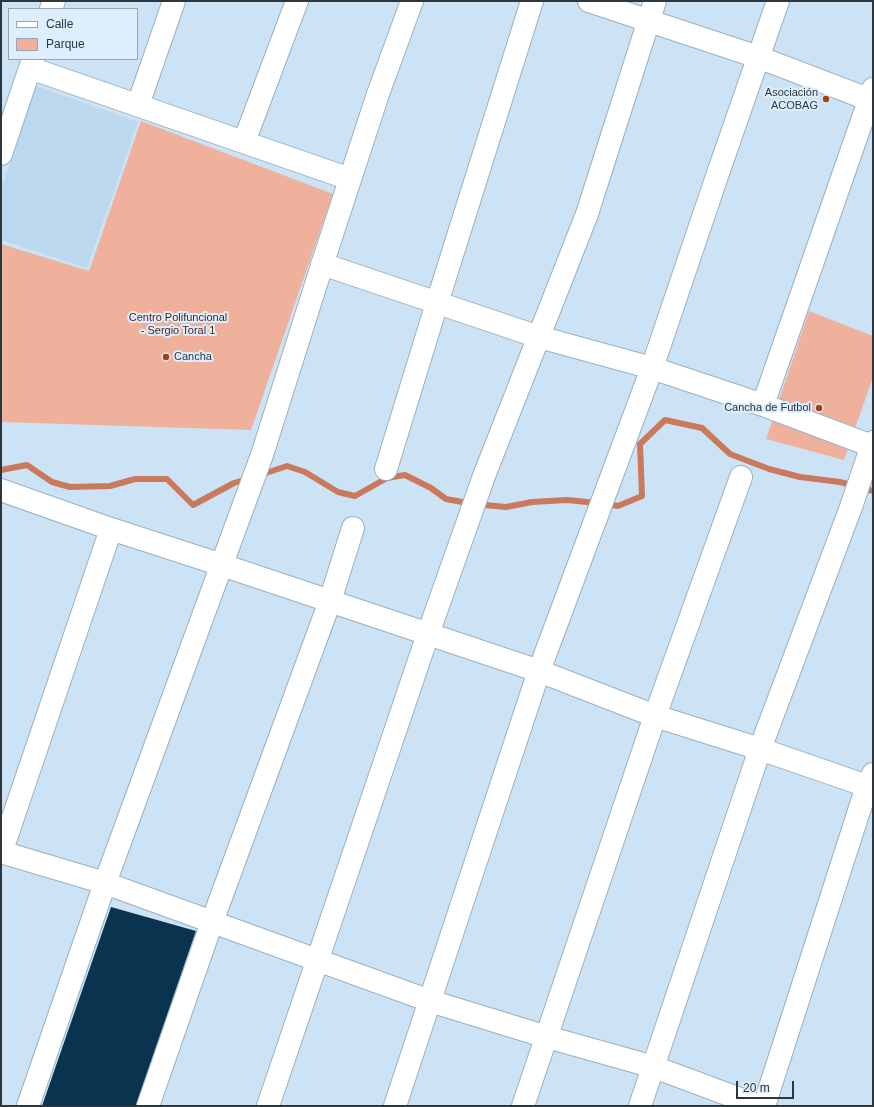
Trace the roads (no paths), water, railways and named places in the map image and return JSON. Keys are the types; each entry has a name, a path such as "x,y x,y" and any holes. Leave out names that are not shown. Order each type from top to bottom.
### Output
{"street":[{"path":"138,105 174,1"},
{"path":"244,142 297,1"},
{"path":"28,1106 105,883 262,455 322,264 378,94 412,1"},
{"path":"386,469 436,303 532,1"},
{"path":"589,1 758,57 872,97 763,405"},
{"path":"268,1106 316,959 484,476 587,214 655,1"},
{"path":"395,1106 539,671 652,368 778,1"},
{"path":"1,154 32,63 138,105 350,179"},
{"path":"322,264 538,337 652,368 763,405 872,444 851,507 760,749 640,1106"},
{"path":"523,1106 655,716 741,477"},
{"path":"2,492 539,671 655,716 871,783 764,1106"},
{"path":"148,1106 212,922 330,601 353,528"},
{"path":"111,529 1,852 105,883 430,1001 654,1066 759,1106"}],"waterway":[{"path":"606,504 618,506 642,496 640,444 665,420 702,428 730,454 769,469 800,477 840,482 873,491"},
{"path":"1,470 27,465 52,482 70,487 110,486 135,479 167,479 193,505 234,483 247,479"},
{"path":"260,475 287,466 305,472 338,492 355,496 387,478 405,475 431,488 446,499 473,504 506,507 532,502 567,500 597,503"}],"place":[{"name":"Asociación ACOBAG","path":"826,99"},
{"name":"Cancha","path":"166,357"},
{"name":"Cancha de Futbol","path":"819,408"}],"park label":[{"name":"Centro Polifuncional - Sergio Toral 1","path":"178,324"}]}
